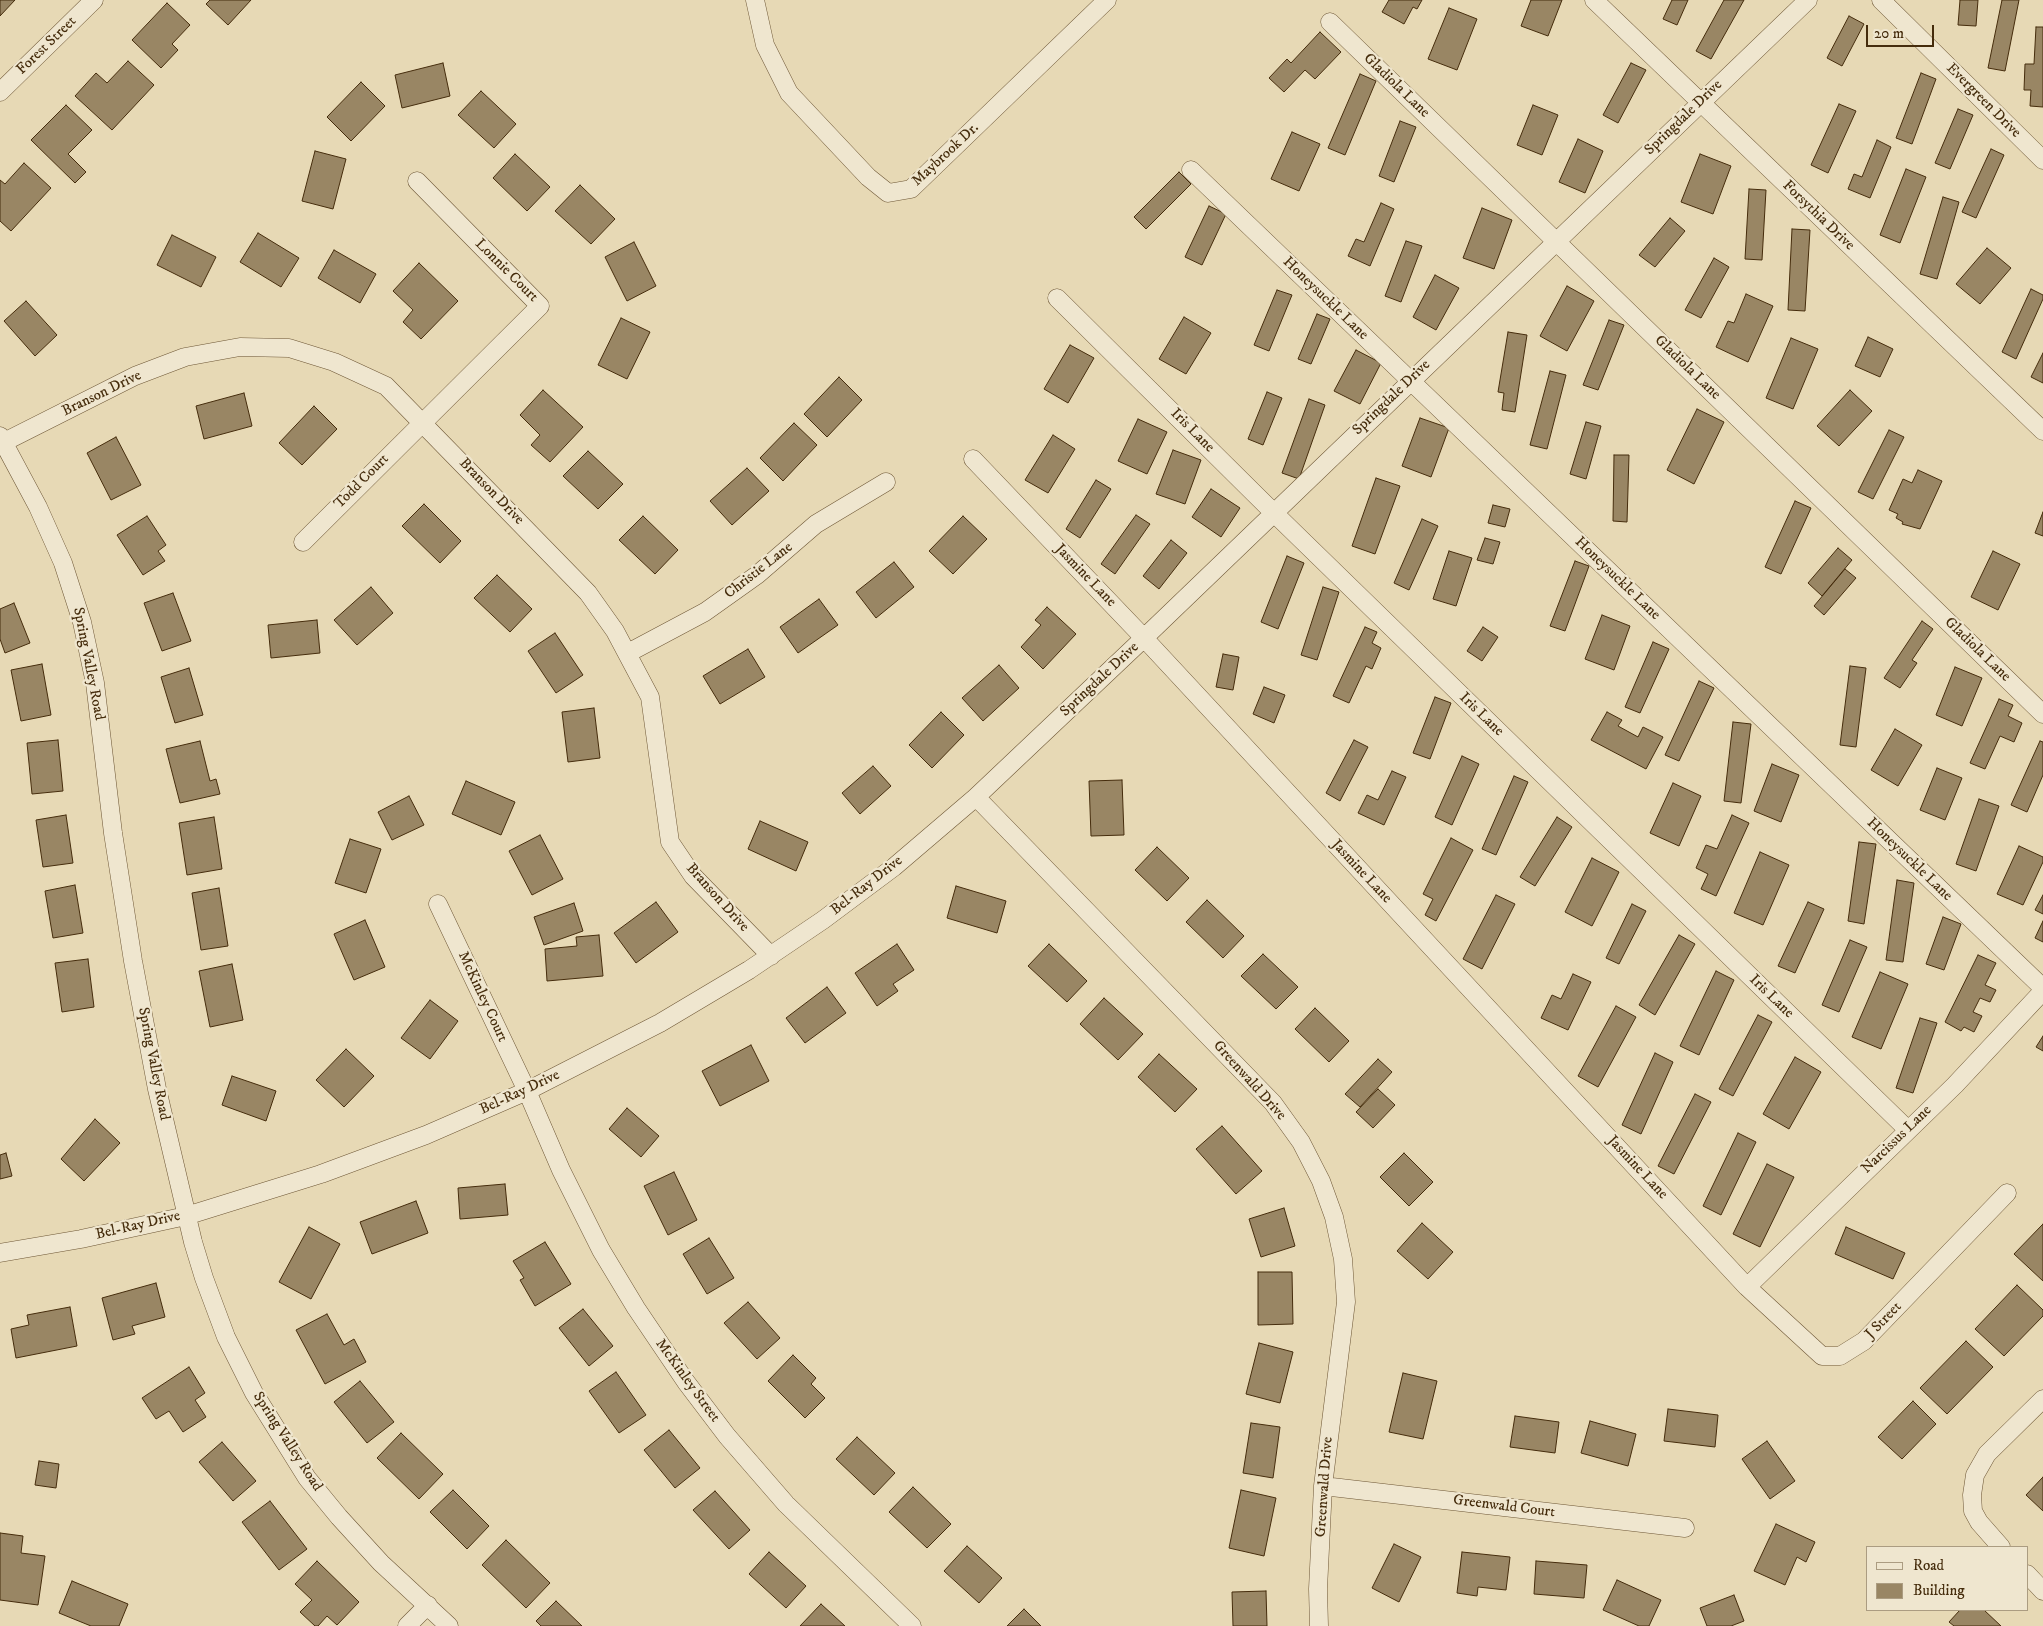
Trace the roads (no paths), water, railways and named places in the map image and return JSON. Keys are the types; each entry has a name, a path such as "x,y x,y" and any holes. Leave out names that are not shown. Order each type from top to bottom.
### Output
{"street":[{"name":"Forest Street","path":"0,92 94,0"},
{"name":"Maybrook Dr.","path":"755,0 765,44 789,93 868,177 888,193 911,189 1106,0"},
{"name":"Forsythia Drive","path":"1594,0 2043,431"},
{"name":"Springdale Drive","path":"976,797 1808,0"},
{"name":"Evergreen Drive","path":"1881,0 2043,160"},
{"name":"Gladiola Lane","path":"1330,22 2043,714"},
{"name":"Honeysuckle Lane","path":"1191,170 2043,989"},
{"name":"Lonnie Court","path":"418,181 540,306 422,423"},
{"name":"Iris Lane","path":"1057,298 1273,512 1907,1129"},
{"name":"Branson Drive","path":"2,439 143,373 185,357 240,347 289,348 334,362 386,386 588,593 628,653 650,697 670,842 693,876 771,956"},
{"name":"Todd Court","path":"303,542 422,423"},
{"name":"Spring Valley Road","path":"2,439 38,507 63,563 82,622 95,683 113,833 133,961 157,1089 186,1216 204,1278 226,1337 254,1393 279,1436 307,1478 381,1563 428,1605 448,1626"},
{"name":"Jasmine Lane","path":"973,459 1144,638 1747,1287"},
{"name":"Christie Lane","path":"628,653 705,612 757,576 816,524 886,482"},
{"name":"Bel-Ray Drive","path":"0,1253 81,1239 186,1216 321,1174 426,1135 527,1091 660,1023 771,956 894,867 976,797"},
{"name":"Greenwald Drive","path":"976,797 1273,1103 1301,1142 1321,1181 1334,1217 1343,1259 1346,1302 1323,1486 1318,1589 1319,1626"},
{"name":"McKinley Court","path":"438,904 527,1091"},
{"name":"Narcissus Lane","path":"1747,1287 1954,1085 2043,989"},
{"name":"McKinley Street","path":"527,1091 561,1170 601,1250 636,1308 686,1382 727,1436 786,1504 912,1626"},
{"name":"J Street","path":"1747,1287 1822,1356 1840,1356 1864,1341 2006,1193"},
{"path":"2000,1546 1987,1533 1973,1511 1972,1495 1975,1475 1988,1454 2043,1399"},
{"name":"Greenwald Court","path":"1323,1486 1685,1528"},
{"path":"2028,1575 2043,1591"},
{"path":"407,1626 428,1605"}]}
